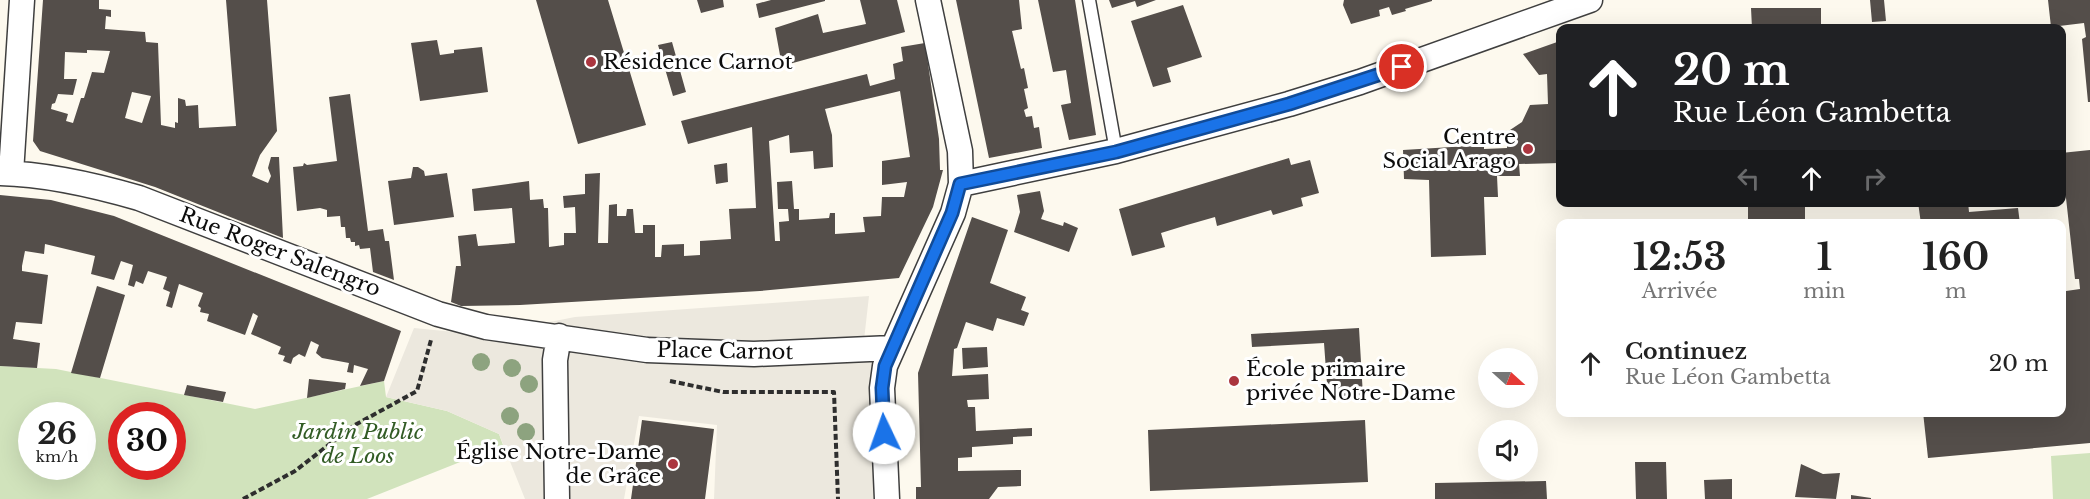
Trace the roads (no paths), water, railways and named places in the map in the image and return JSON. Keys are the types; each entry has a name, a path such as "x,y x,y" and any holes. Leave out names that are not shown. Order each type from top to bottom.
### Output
{"street":[{"path":"5,173 22,0"},
{"path":"887,499 882,388 885,366 952,213 960,184 960,151 928,0"},
{"path":"960,184 1116,152 1360,82 1549,7 1590,0"},
{"name":"Rue Roger Salengro","path":"5,173 89,185 139,198 438,314 486,327 559,336"},
{"path":"557,499 555,360 559,336"},
{"name":"Place Carnot","path":"559,336 647,350 689,352 754,354 892,348"}],"lane":[{"path":"1089,0 1116,152"}],"place":[{"name":"Résidence Carnot","path":"591,62"},
{"name":"Centre Social Arago","path":"1528,149"},
{"name":"École primaire privée Notre-Dame","path":"1234,381"},
{"name":"Église Notre-Dame de Grâce","path":"673,464"}],"park label":[{"name":"Jardin Public de Loos","path":"358,444"}]}
